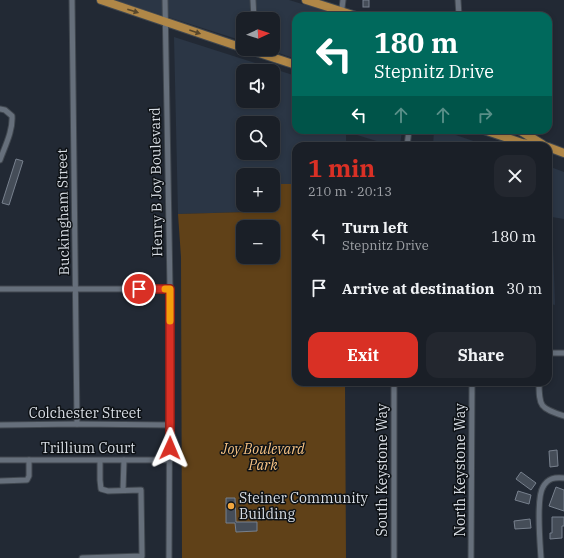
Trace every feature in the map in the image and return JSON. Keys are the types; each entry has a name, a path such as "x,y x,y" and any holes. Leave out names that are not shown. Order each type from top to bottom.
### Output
{"main road":[{"path":"101,0 236,46"},
{"path":"306,0 336,12"},
{"path":"270,56 292,64"},
{"path":"496,134 519,142"},
{"path":"526,134 538,142"},
{"path":"552,148 564,153"}],"street":[{"name":"Buckingham Street","path":"72,0 77,424"},
{"name":"Henry B Joy Boulevard","path":"165,0 170,289 169,558"},
{"path":"253,0 254,12"},
{"path":"341,12 343,0"},
{"path":"458,0 459,12"},
{"path":"0,108 12,116 11,129 0,160"},
{"path":"0,288 170,289"},
{"path":"552,353 564,353"},
{"name":"South Keystone Way","path":"394,386 394,558"},
{"name":"North Keystone Way","path":"471,558 472,386"},
{"path":"539,386 541,405 550,411 564,416"},
{"name":"Colchester Street","path":"0,425 170,425"},
{"name":"Trillium Court","path":"0,460 170,460"},
{"name":"Trillium Court","path":"0,481 27,480 29,476 29,460"},
{"path":"123,490 124,460"},
{"path":"82,558 142,556 141,490 108,491 101,489 100,461"},
{"path":"541,558 540,495 543,486 548,481 556,478 564,478"}],"shaded area":[{"path":"115,0 289,0 328,12 292,12 292,58 280,53 280,12 236,12 236,39"},
{"path":"174,37 258,64 236,64 236,108 280,108 280,71 292,75 292,134 346,134 346,142 292,142 292,184 280,184 280,168 236,168 236,212 244,212 178,214"},
{"path":"402,134 400,142 380,142 357,135"},
{"path":"434,134 453,134 476,142 433,142"},
{"path":"552,168 564,172 564,219 552,217"},
{"path":"552,217 555,305 552,304"}],"green space":[{"name":"Joy Boulevard Park","path":"280,184 292,184 292,386 345,386 346,558 182,558 181,257 178,214 280,212"}],"building":[{"path":"363,0 369,0 369,7 363,7"},
{"path":"16,159 23,161 9,205 2,203"},
{"path":"557,450 558,466 550,467 549,451"},
{"path":"521,472 536,483 531,490 516,479"},
{"path":"556,487 564,490 564,511 549,506"},
{"path":"518,491 531,495 529,504 515,500"},
{"path":"226,498 235,498 236,522 257,522 257,531 236,532 235,523 226,523"},
{"path":"552,517 564,517 562,538 550,539 550,533 552,533"},
{"path":"530,519 531,528 515,529 514,521"}],"slow traffic":[{"path":"165,289 170,289 170,321"}],"place":[{"name":"Steiner Community Building","path":"231,506"}],"route":[{"path":"139,289 170,289 170,448"}]}
